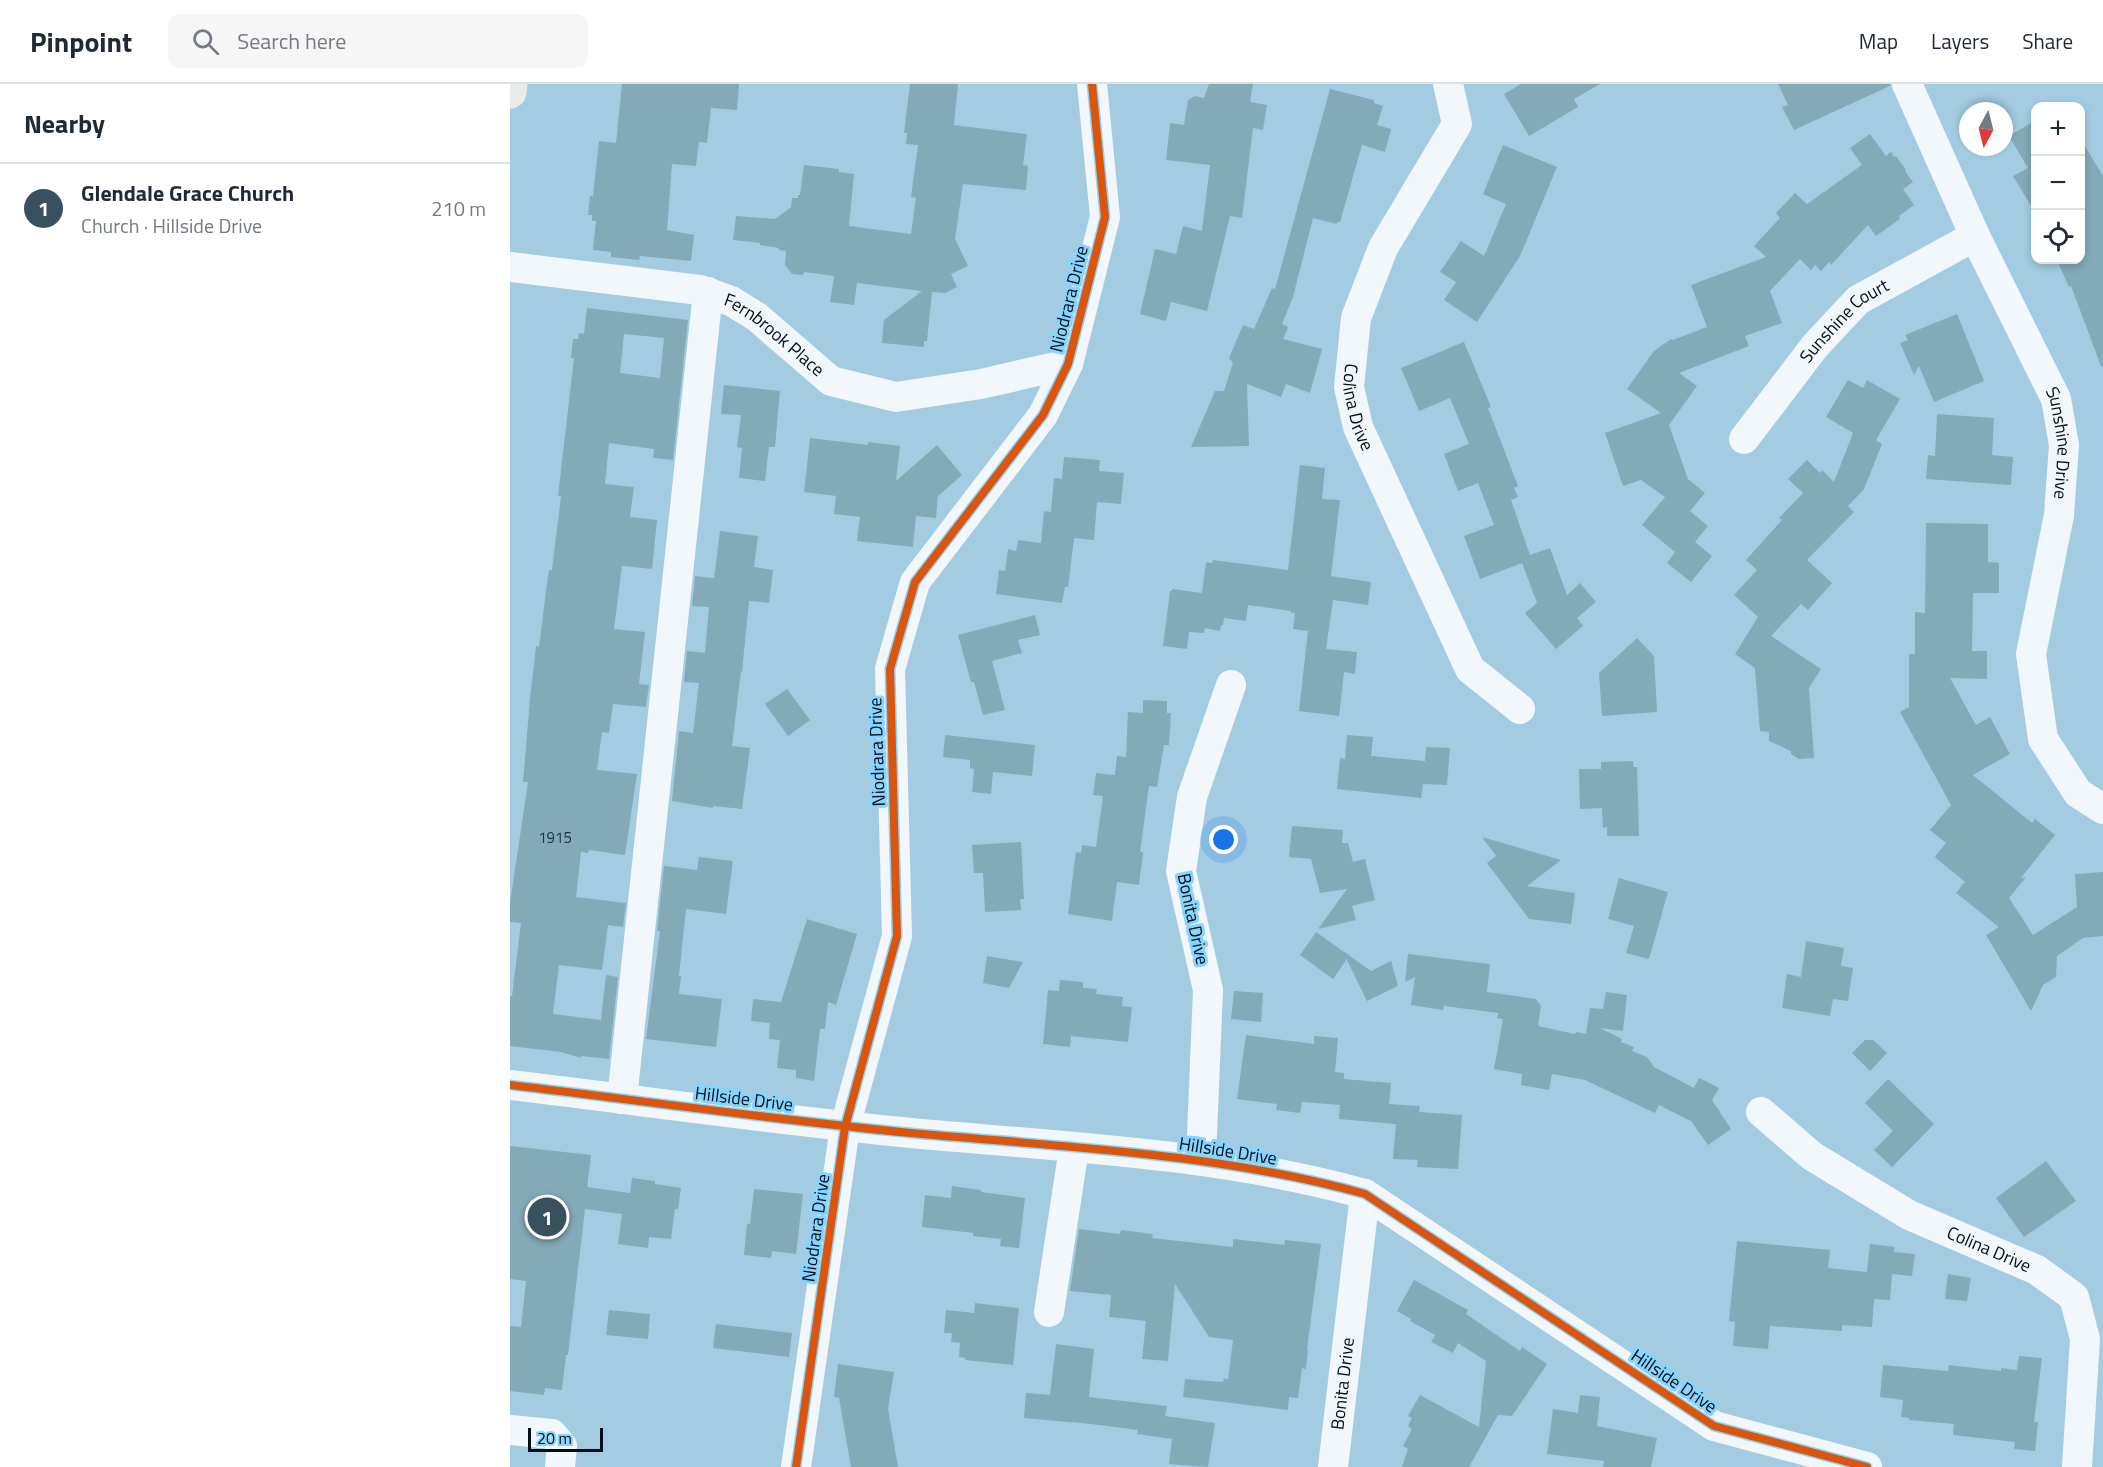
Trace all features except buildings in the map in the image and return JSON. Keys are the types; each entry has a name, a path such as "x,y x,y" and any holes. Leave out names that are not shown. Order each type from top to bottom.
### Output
{"main road":[{"path":"510,92 511,84"}],"street":[{"name":"Niodrara Drive","path":"796,1467 845,1126 897,936 890,669 915,582 1043,415 1068,364 1105,217 1092,84"},
{"name":"Colina Drive","path":"1448,84 1457,124 1383,248 1356,318 1350,387 1358,427 1470,669 1520,709"},
{"name":"Sunshine Drive","path":"1907,84 1975,236 2056,399 2064,445 2059,515 2031,654 2043,739 2078,793 2103,809"},
{"name":"Sunshine Court","path":"1744,439 1815,346 1858,300 1975,236"},
{"name":"Fernbrook Place","path":"510,267 708,292 731,301 757,317 831,381 896,397 981,384 1068,364"},
{"path":"622,1099 708,292"},
{"name":"Bonita Drive","path":"1201,1159 1209,990 1181,871 1192,796 1231,685"},
{"name":"Hillside Drive","path":"510,1085 845,1126 1201,1159 1328,1184 1365,1194 1714,1426 1867,1467"},
{"name":"Colina Drive","path":"1761,1112 1812,1156 1910,1215 2037,1270 2074,1298 2085,1338 2076,1467"},
{"path":"1049,1312 1074,1148"},
{"name":"Bonita Drive","path":"1333,1467 1365,1194"},
{"path":"510,1430 552,1434 562,1446 560,1467"}],"cycle path":[{"path":"796,1467 845,1127 897,936 890,669 915,582 1043,415 1068,364 1105,217 1092,84"},
{"path":"510,1085 861,1128 1197,1160 1310,1180 1365,1194 1714,1426 1867,1467"}],"place":[{"name":"Glendale Grace Church","path":"547,1217"}]}
